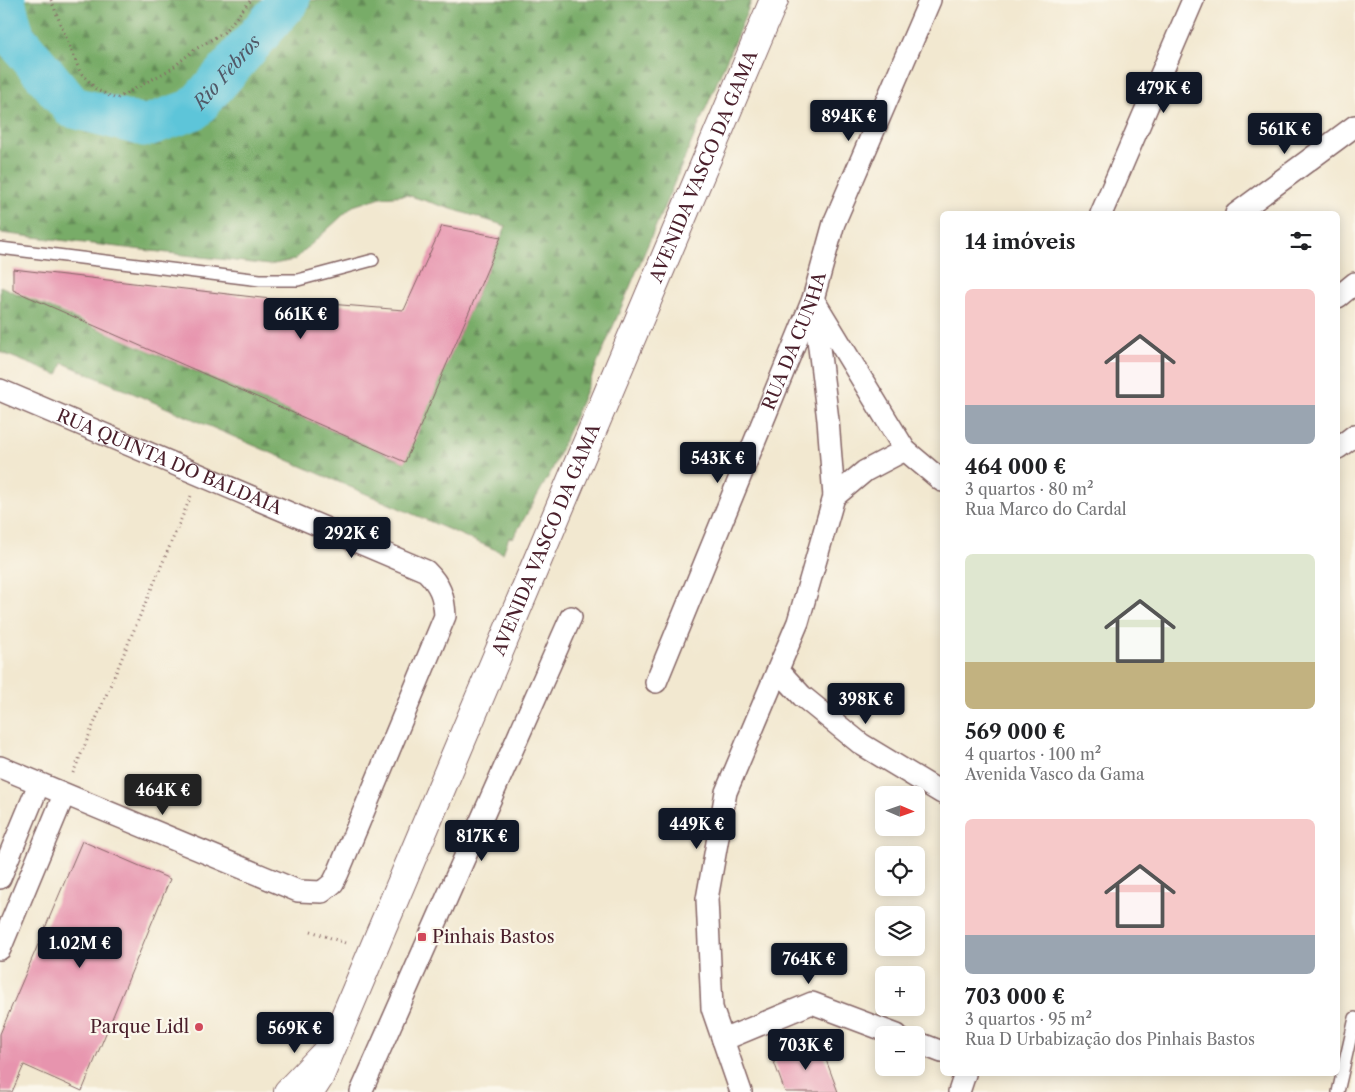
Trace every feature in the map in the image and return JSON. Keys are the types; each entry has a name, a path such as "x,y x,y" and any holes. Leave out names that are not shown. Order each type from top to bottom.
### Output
{"main road":[{"name":"AVENIDA VASCO DA GAMA","path":"315,1087 774,0"},
{"path":"288,1092 332,1046"}],"street":[{"name":"RUA DA CUNHA","path":"656,682 813,300 834,223 930,0"},
{"path":"1102,211 1193,0"},
{"path":"1240,211 1355,126"},
{"path":"1340,295 1355,283"},
{"path":"813,300 905,450 940,479"},
{"path":"741,1092 712,1008 707,899 726,792 798,622 834,497 828,420 813,300"},
{"name":"RUA QUINTA DO BALDAIA","path":"0,390 426,571 437,582 444,598 445,616 338,873 333,883 322,892 298,891 64,795"},
{"path":"1340,446 1355,435"},
{"path":"834,497 864,471 905,450"},
{"path":"361,1092 571,616"},
{"path":"778,670 802,696 861,744 940,792"},
{"path":"0,767 64,795 0,949"},
{"path":"0,878 39,784"},
{"path":"723,1040 812,1003 875,1027"},
{"path":"925,1045 940,1051"},
{"path":"959,1092 964,1076"}],"lane":[{"path":"0,248 260,280 298,280 373,260"},
{"path":"1338,1092 1355,1018"}],"path":[{"path":"51,0 80,72 97,90 116,99 171,69 194,50 224,32 251,0"},
{"path":"64,795 199,475"},
{"path":"311,931 372,953"}],"green space":[{"path":"0,0 752,0 552,470 513,538 509,537 503,553 63,363 58,375 0,352 0,286 404,462 506,226 407,195 381,197 353,206 294,260 269,265 0,233"}],"building":[{"path":"442,226 501,237 405,462 13,290 13,269 279,300 404,310"},
{"path":"82,841 170,879 82,1091 24,1065 12,1092 0,1092 0,1034"},
{"path":"819,1041 838,1092 785,1092 773,1059"}],"waterway":[{"name":"Rio Febros","path":"4,0 14,37 72,107 146,126 194,109 289,0"}],"place":[{"name":"Pinhais Bastos","path":"422,937"},
{"name":"Parque Lidl","path":"199,1027"}]}
